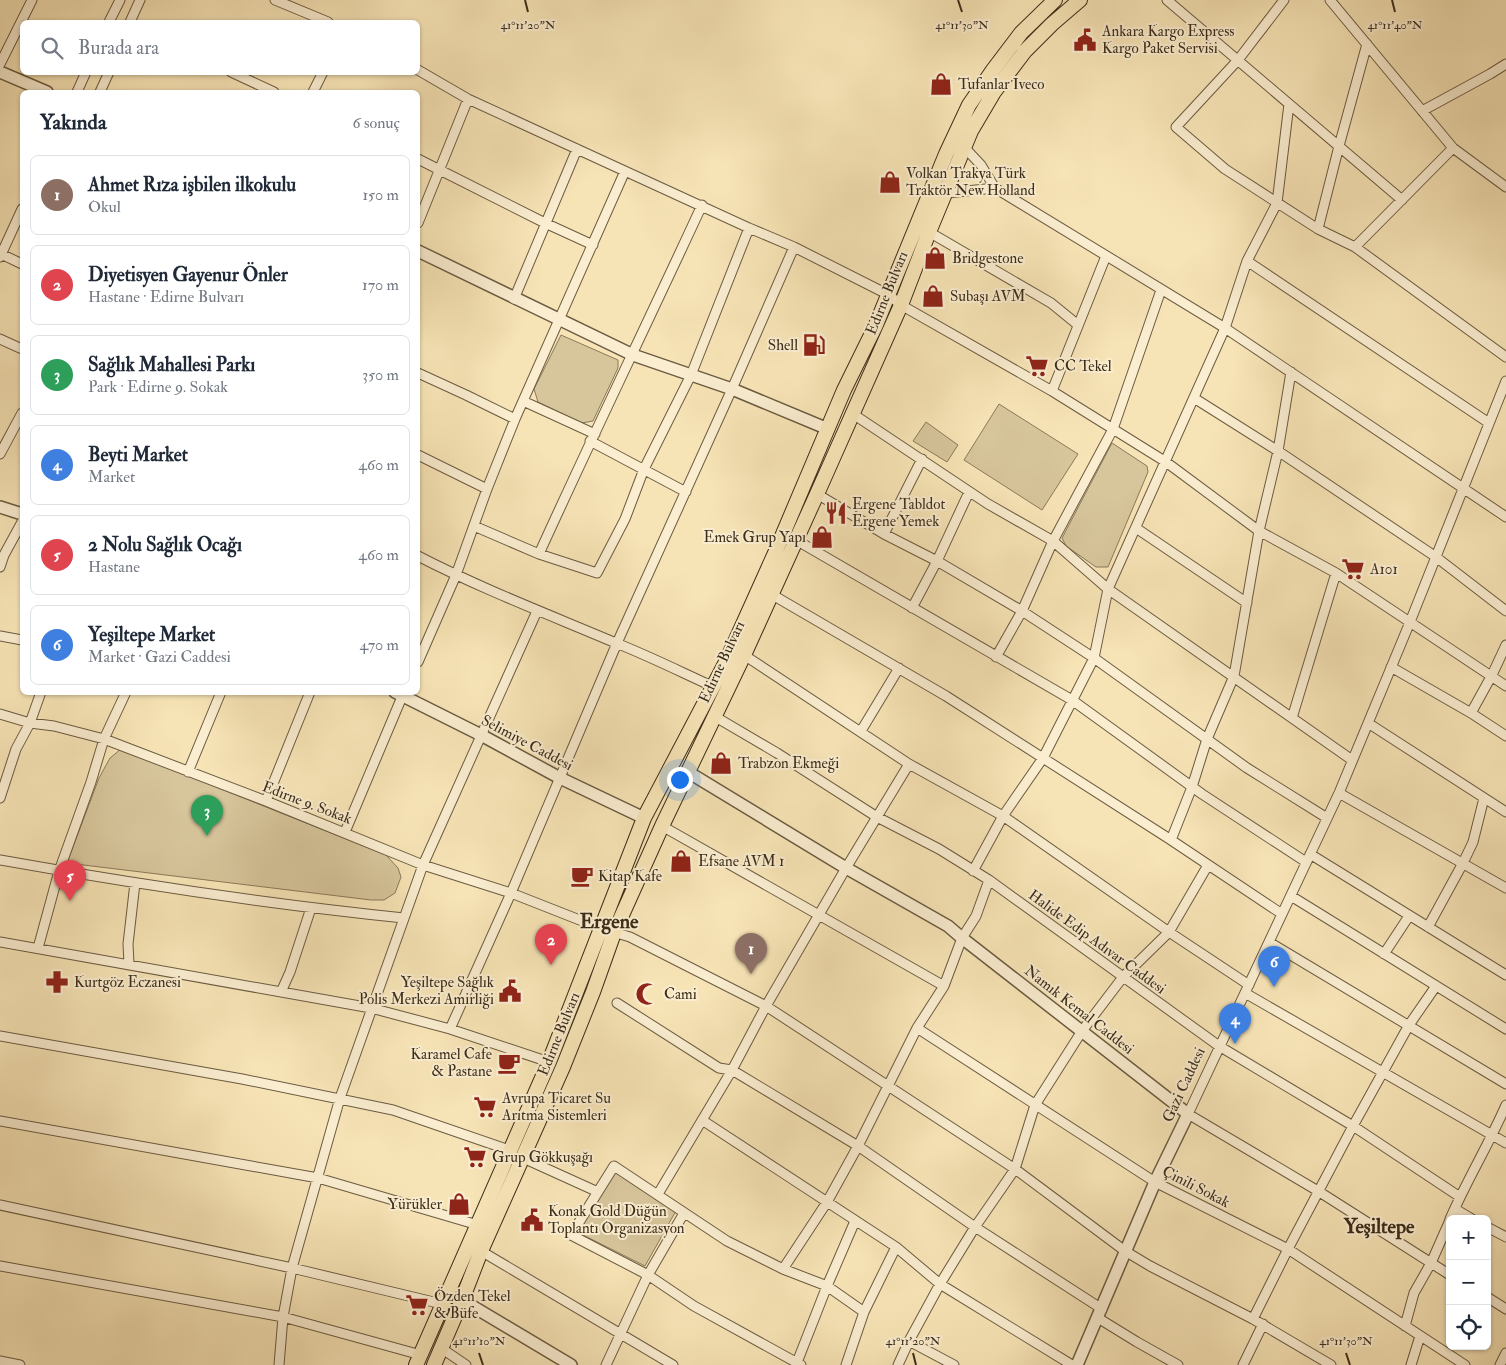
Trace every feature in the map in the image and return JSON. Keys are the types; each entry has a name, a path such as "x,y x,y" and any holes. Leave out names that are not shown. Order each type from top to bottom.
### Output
{"highway":[{"name":"Edirne Bulvarı","path":"418,1360 548,1062 644,818 714,687 775,553 828,429 889,295 946,154 969,106 993,70 1021,32 1055,0"},
{"name":"Edirne Bulvarı","path":"434,1365 481,1251 563,1067 594,992 614,933 662,826 744,656 817,494 901,305 971,131 994,92 1025,51 1080,0"}],"street":[{"path":"22,20 32,0"},
{"path":"110,20 120,0"},
{"path":"131,20 140,0"},
{"path":"275,0 323,20"},
{"path":"1167,0 1402,200"},
{"path":"1284,0 1238,60 1176,127 1226,169 1318,229 1355,247 1506,357"},
{"path":"1330,0 1453,148 1506,187"},
{"path":"0,64 20,24"},
{"path":"1318,229 1367,44"},
{"path":"1422,111 1506,64"},
{"path":"420,71 468,99 794,247 889,295 901,305 1052,391 1166,462 1258,531 1336,574 1506,686"},
{"path":"0,72 42,90"},
{"path":"78,90 85,75"},
{"path":"101,90 108,75"},
{"path":"237,75 270,90"},
{"path":"314,90 322,75"},
{"path":"420,218 468,99"},
{"path":"973,871 1003,816 1043,758 1094,658 1108,589 1225,328 1247,261 1277,202 1289,104"},
{"path":"965,148 981,166 995,188 1225,328 1506,516"},
{"path":"1355,247 1453,148"},
{"path":"514,299 577,149"},
{"path":"420,160 546,223 593,244"},
{"path":"420,657 456,576 487,489 515,419 625,171"},
{"path":"946,192 995,188"},
{"path":"539,554 702,205"},
{"path":"20,213 1,256 20,263"},
{"path":"474,526 539,554 597,573 625,519 644,469 691,375 749,228"},
{"path":"929,232 1051,303 1078,325"},
{"path":"450,1029 511,893 618,643 794,247"},
{"path":"420,253 633,355 732,389 828,429"},
{"path":"1052,391 1106,256"},
{"path":"1247,261 1489,423"},
{"path":"996,657 1022,611 1053,541 1113,429 1161,290"},
{"path":"0,339 20,348"},
{"path":"1171,840 1234,676 1258,531 1278,451 1291,372"},
{"path":"420,374 515,419"},
{"name":"Gazi Caddesi","path":"1077,1365 1154,1182 1339,793 1392,667 1506,381"},
{"path":"1194,398 1278,451 1436,557 1506,611"},
{"path":"523,401 593,438 686,492"},
{"path":"852,414 969,492 1053,541 1108,589 1352,760"},
{"path":"0,454 19,426"},
{"path":"420,456 487,489"},
{"path":"884,534 922,459"},
{"path":"912,608 937,561 969,492"},
{"path":"817,494 884,534 937,561 1022,611 1094,658 1247,768 1327,818"},
{"path":"0,507 20,513"},
{"path":"0,567 4,555 20,526"},
{"path":"1136,528 1247,603"},
{"path":"796,540 1072,700 1192,787 1506,975"},
{"path":"420,557 456,576 618,643 714,687"},
{"path":"1292,718 1336,574"},
{"path":"771,594 946,696 1171,840 1282,914"},
{"path":"279,1365 282,1317 292,1268 340,1098 423,865 538,611"},
{"path":"0,636 20,640"},
{"path":"1471,713 1506,645"},
{"path":"744,656 910,764 1003,816 1247,989 1382,1072 1506,1143"},
{"path":"1392,667 1471,713 1506,736"},
{"path":"861,731 899,668"},
{"path":"0,798 16,749 30,723 40,695"},
{"path":"38,948 59,871 91,782 104,739 125,695"},
{"path":"188,772 219,695"},
{"path":"266,801 309,695"},
{"path":"345,832 401,695"},
{"name":"Selimiye Caddesi","path":"403,695 560,778 644,818"},
{"name":"Edirne 9. Sokak","path":"0,714 30,723 54,726 104,739 345,832 423,865 511,893 600,928 630,937 766,1006 1015,1169 1125,1251 1150,1266 1263,1324 1331,1365"},
{"name":"Halide Edip Adıvar Caddesi","path":"714,716 777,752 877,817 939,849 989,880 1219,1046 1353,1126 1460,1197"},
{"path":"1368,722 1506,812"},
{"path":"658,1194 732,1070 766,1006 846,868 910,764"},
{"name":"Namık Kemal Caddesi","path":"688,772 846,868 948,926 1188,1114 1318,1191 1446,1272"},
{"path":"1339,793 1506,888"},
{"path":"1428,927 1473,842 1484,798"},
{"path":"662,826 944,986"},
{"path":"0,860 135,883 311,908 404,918"},
{"path":"898,1365 940,1284 975,1227 1015,1169 1035,1104 1082,1031 1123,977 1169,932 1208,865"},
{"path":"783,1269 827,1202 858,1146 917,1028 944,986 962,938 976,916 989,880"},
{"path":"128,964 128,944 135,883"},
{"path":"1291,896 1506,1029"},
{"path":"281,992 290,972 311,908"},
{"path":"1384,954 1409,916"},
{"path":"0,942 371,1008 450,1029 548,1062"},
{"path":"1269,942 1506,1084"},
{"path":"1253,1319 1318,1191 1382,1072 1409,1025 1436,986"},
{"path":"616,1003 719,1068 732,1070 858,1146 1100,1314 1137,1342 1178,1365"},
{"name":"Çinili Sokak","path":"917,1028 1154,1182 1288,1249 1465,1365"},
{"path":"0,1036 340,1098 393,1110 509,1150"},
{"path":"1452,1215 1493,1136 1506,1104"},
{"path":"702,1120 896,1247 940,1284 1072,1365"},
{"path":"0,1121 318,1178 478,1225"},
{"path":"523,1158 598,1192"},
{"path":"855,1221 827,1286 798,1365 694,1306 648,1275 571,1235 614,1166 728,1241 783,1269 827,1286 864,1312"},
{"path":"0,1205 292,1268 442,1304"},
{"path":"1455,1209 1465,1215"},
{"path":"606,1365 648,1275 684,1213"},
{"path":"1405,1326 1414,1293 1431,1263 1446,1228"},
{"path":"1491,1229 1506,1238"},
{"path":"846,1365 864,1312 896,1247"},
{"path":"481,1251 673,1365"},
{"path":"0,1266 282,1317 418,1360"},
{"path":"462,1300 571,1365"},
{"path":"1491,1300 1506,1309"},
{"path":"1243,1365 1263,1324"},
{"path":"1411,1365 1420,1336"},
{"path":"909,1341 954,1365"},
{"path":"441,1348 466,1365"},
{"path":"1500,1365 1506,1353"},
{"path":"0,1362 20,1365"}],"shaded area":[{"path":"561,335 618,360 618,368 593,421 582,423 538,402 534,389"},
{"path":"999,404 1078,454 1042,510 964,460"},
{"path":"926,422 958,445 947,462 913,441"},
{"path":"1112,443 1147,466 1148,472 1108,567 1096,567 1066,546 1062,538"},
{"path":"121,749 386,855 398,868 401,877 395,893 384,900 371,900 67,863 99,778 110,758"},
{"path":"613,1168 677,1209 645,1266 579,1233"}],"place":[{"name":"Ankara Kargo Express Kargo Paket Servisi","path":"1085,40"},
{"name":"Tufanlar Iveco","path":"941,84"},
{"name":"Volkan Trakya Türk Traktör New Holland","path":"890,182"},
{"name":"Bridgestone","path":"935,258"},
{"name":"Subaşı AVM","path":"933,296"},
{"name":"Shell","path":"814,345"},
{"name":"CC Tekel","path":"1037,366"},
{"name":"Ergene Tabldot Ergene Yemek","path":"836,513"},
{"name":"Emek Grup Yapı","path":"822,537"},
{"name":"A101","path":"1353,569"},
{"name":"Trabzon Ekmeği","path":"721,763"},
{"name":"Sağlık Mahallesi Parkı","path":"207,836"},
{"name":"Efsane AVM 1","path":"681,861"},
{"name":"Kitap Kafe","path":"582,876"},
{"name":"2 Nolu Sağlık Ocağı","path":"70,901"},
{"name":"Diyetisyen Gayenur Önler","path":"551,965"},
{"name":"Ahmet Rıza işbilen ilkokulu","path":"751,974"},
{"name":"Kurtgöz Eczanesi","path":"57,982"},
{"name":"Yeşiltepe Market","path":"1274,987"},
{"name":"Yeşiltepe Sağlık Polis Merkezi Amirliği","path":"510,991"},
{"name":"Cami","path":"647,994"},
{"name":"Beyti Market","path":"1235,1044"},
{"name":"Karamel Cafe & Pastane","path":"509,1063"},
{"name":"Avrupa Ticaret Su Arıtma Sistemleri","path":"485,1107"},
{"name":"Grup Gökkuşağı","path":"475,1157"},
{"name":"Yürükler","path":"459,1204"},
{"name":"Konak Gold Düğün Toplantı Organizasyon","path":"532,1220"},
{"name":"Özden Tekel & Büfe","path":"417,1305"}],"district":[{"name":"Ergene","path":"609,921"},
{"name":"Yeşiltepe","path":"1379,1226"}]}
